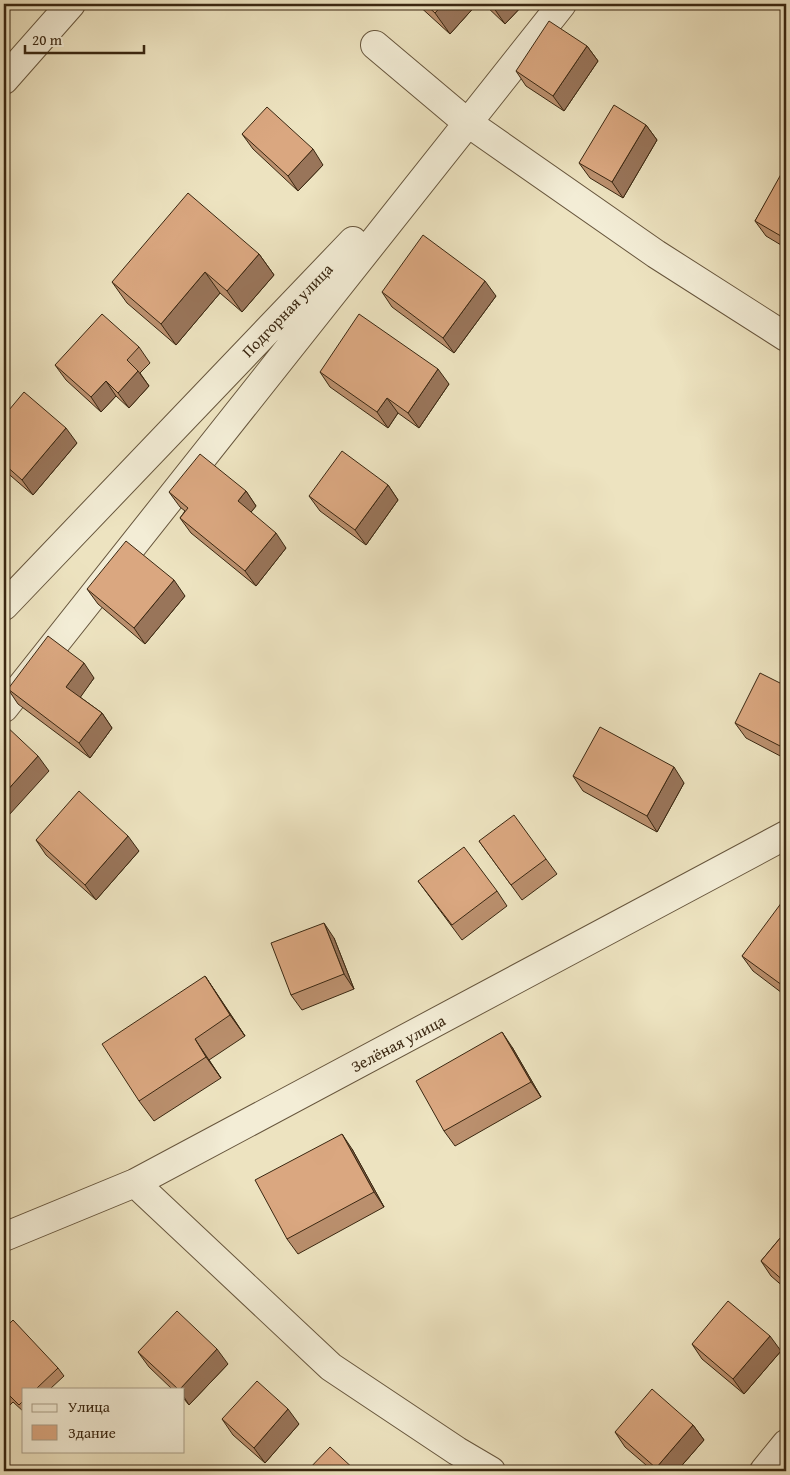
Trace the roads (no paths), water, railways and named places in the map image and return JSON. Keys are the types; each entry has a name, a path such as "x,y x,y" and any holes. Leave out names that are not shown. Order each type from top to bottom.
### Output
{"street":[{"path":"4,80 71,4"},
{"path":"4,708 560,4"},
{"name":"Подгорная улица","path":"4,606 429,163 560,4"},
{"path":"375,45 464,120 656,254 786,337"},
{"name":"Зелёная улица","path":"4,1237 135,1183 786,835"},
{"path":"135,1183 331,1366 457,1451 492,1471"},
{"path":"764,1471 786,1444"}]}
